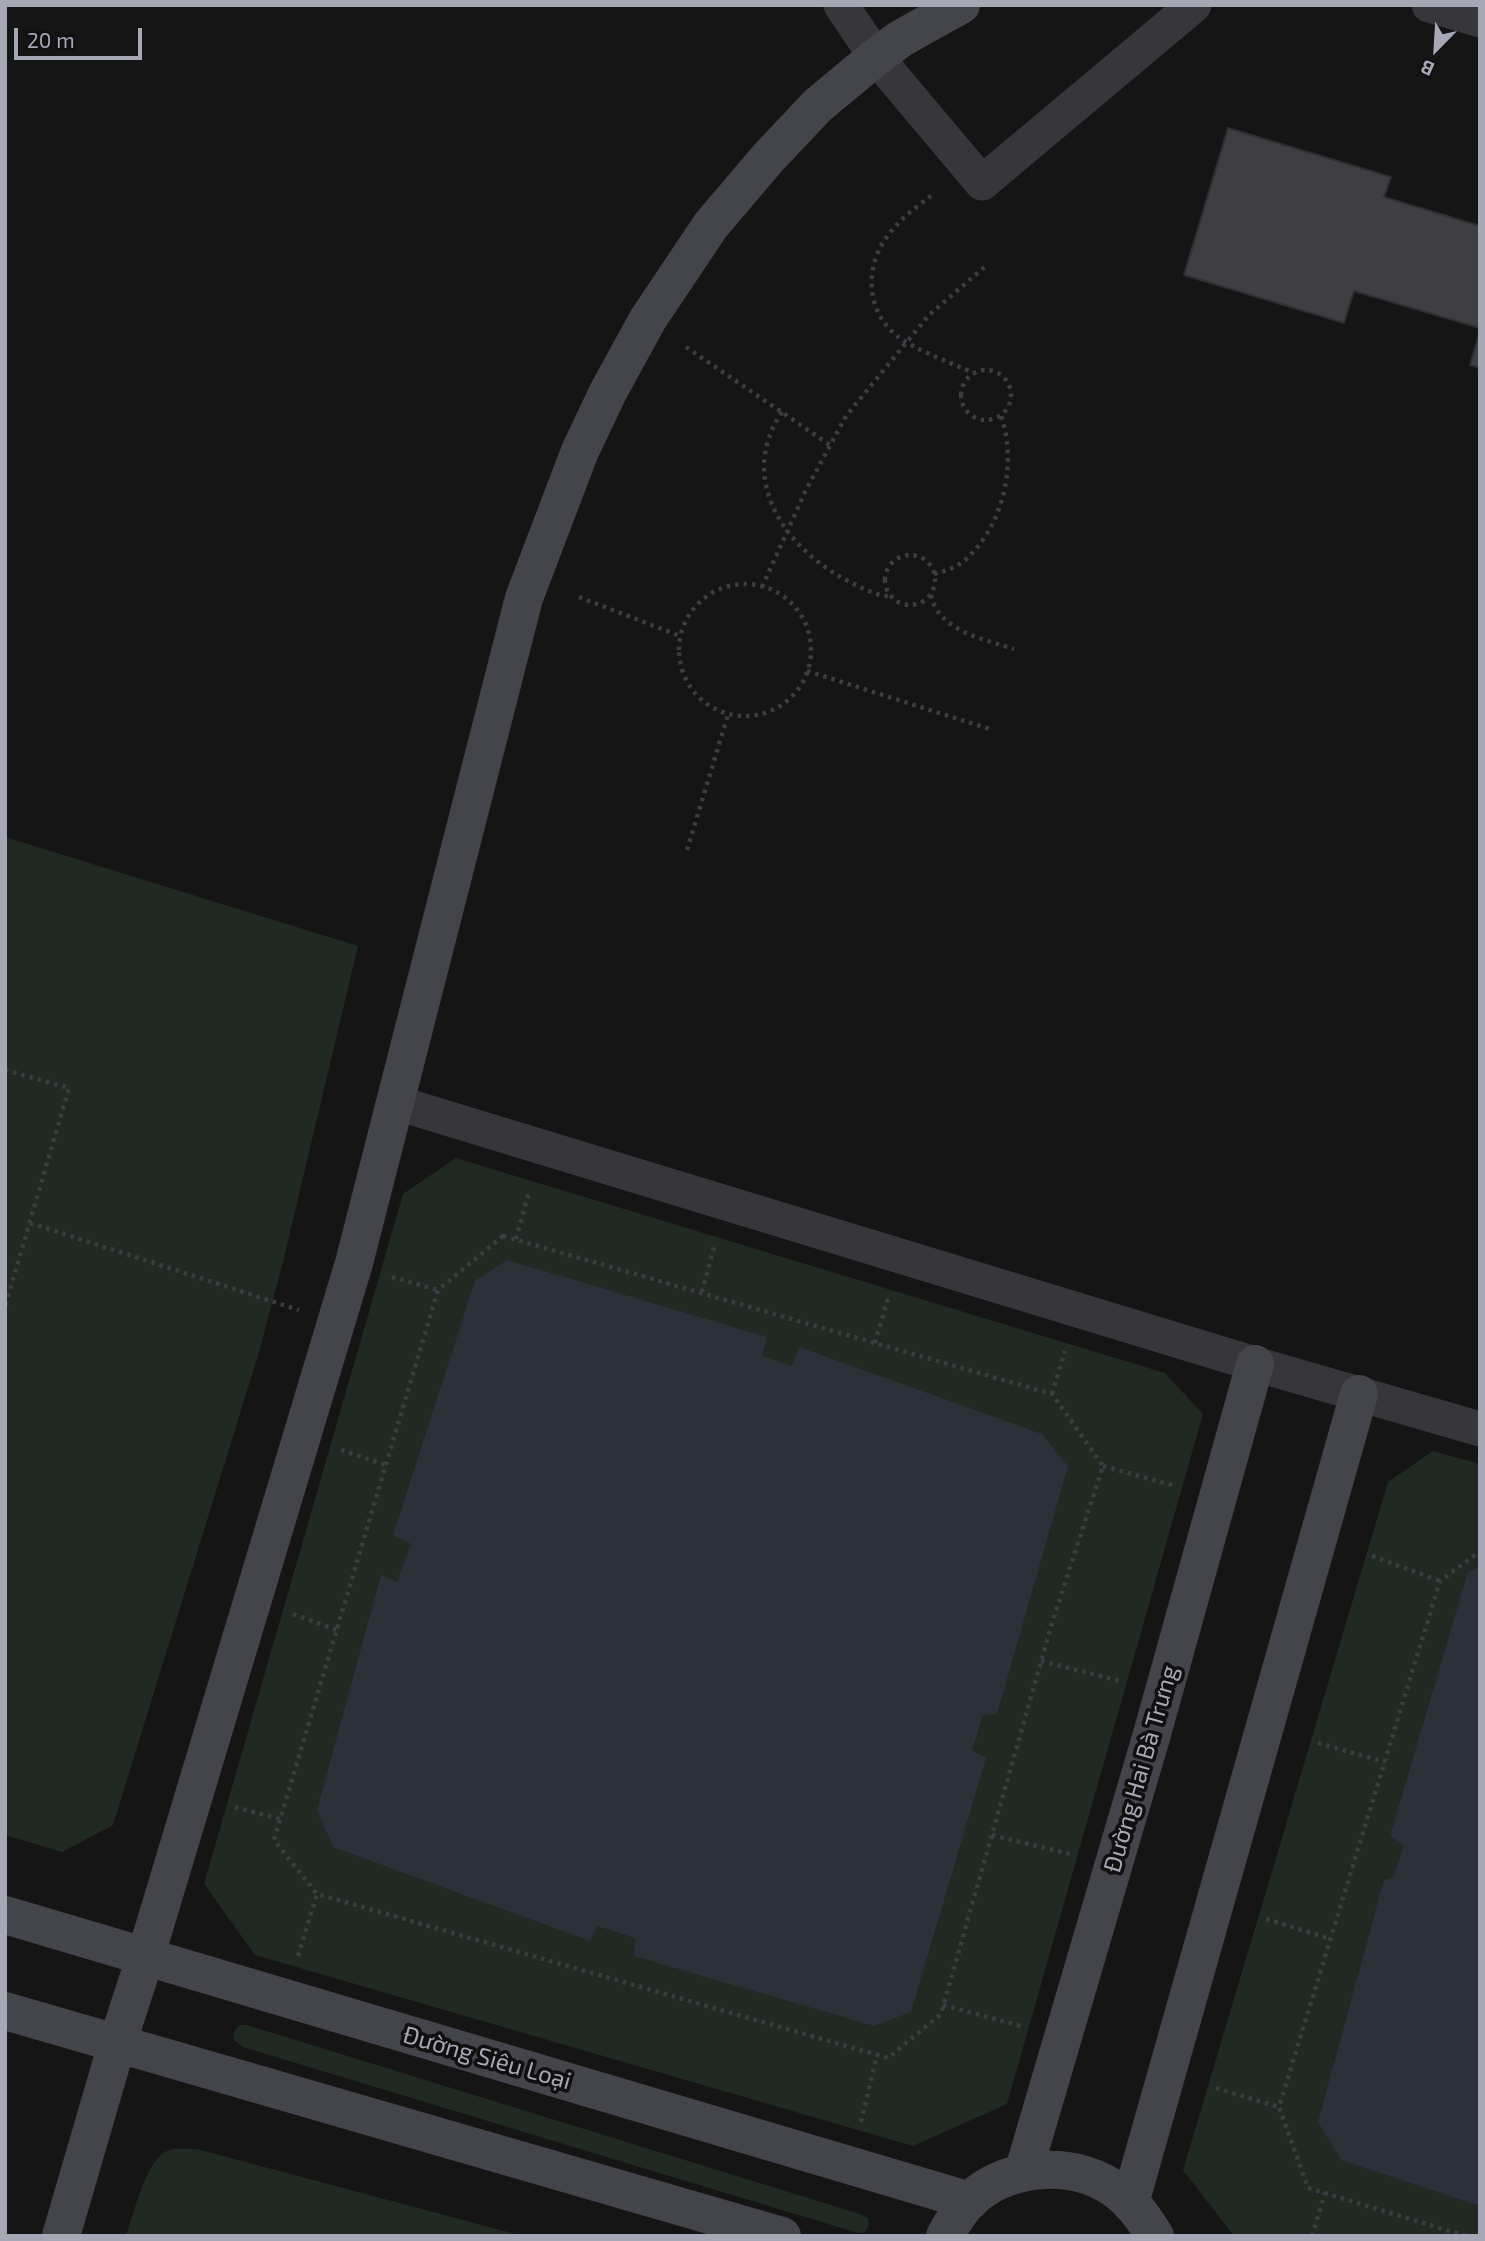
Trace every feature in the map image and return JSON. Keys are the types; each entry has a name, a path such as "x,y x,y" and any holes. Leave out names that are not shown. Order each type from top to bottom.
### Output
{"main road":[{"path":"61,2236 354,1263 524,598 580,451 608,392 649,319 711,225 768,158 818,105 876,57 900,39 961,5"},
{"name":"Đường Hai Bà Trưng","path":"1023,2173 1152,1734 1255,1364"},
{"path":"1130,2203 1359,1394"},
{"name":"Đường Siêu Loại","path":"5,1915 970,2201"},
{"path":"5,2011 782,2236"},
{"path":"945,2236 970,2201 988,2187 1023,2173 1041,2170 1069,2171 1095,2179 1120,2193 1155,2236"}],"street":[{"path":"841,5 876,57 982,183 1194,5"},
{"path":"1429,5 1480,20"},
{"path":"394,1102 1255,1364 1480,1429"}],"path":[{"path":"932,195 889,234 874,261 871,276 875,307 885,324 898,336 974,373"},
{"path":"762,587 806,490 846,416 929,315 987,265"},
{"path":"686,348 830,445"},
{"path":"994,371 1008,382 1012,399 1001,416 988,421 980,420 972,417 962,405 965,382 974,373 994,371"},
{"path":"782,412 767,443 765,487 774,510 788,532 803,550 832,573 870,591 911,605 919,603 931,594"},
{"path":"934,574 951,569 964,561 991,527 1009,472 1008,438 1001,416"},
{"path":"890,596 884,581 885,573 893,560 900,556 917,556 932,566 935,583 931,594 933,604 948,623 964,632 1014,649"},
{"path":"750,584 762,587 791,602 804,620 811,641 811,664 803,684 789,701 770,712 750,717 728,715 708,706 692,691 682,673 678,652 680,636 691,610 708,595 728,586 750,584"},
{"path":"579,597 680,636"},
{"path":"807,671 990,729"},
{"path":"687,850 728,715"},
{"path":"5,1070 69,1088 5,1307"},
{"path":"516,1239 529,1192"},
{"path":"30,1223 337,1322"},
{"path":"1103,1466 1041,1661 941,2014 888,2058 317,1894 274,1840 438,1290 503,1236 1052,1394 1103,1466 1175,1486"},
{"path":"702,1293 714,1247"},
{"path":"392,1277 438,1290"},
{"path":"875,1343 888,1298"},
{"path":"1052,1394 1065,1351"},
{"path":"341,1450 386,1465"},
{"path":"1466,2236 1308,2188 1279,2107 1440,1581 1480,1551"},
{"path":"1373,1556 1440,1581"},
{"path":"293,1614 337,1630"},
{"path":"1041,1661 1120,1681"},
{"path":"1318,1743 1385,1762"},
{"path":"235,1807 280,1819"},
{"path":"992,1835 1070,1854"},
{"path":"298,1956 317,1894"},
{"path":"1266,1919 1331,1939"},
{"path":"943,2005 1021,2026"},
{"path":"861,2122 877,2055"},
{"path":"1216,2088 1279,2107"},
{"path":"1312,2236 1325,2193"}],"shaded area":[{"path":"5,837 358,946 259,1352 113,1825 62,1852 5,1835"},
{"path":"456,1158 1165,1373 1203,1414 1007,2104 913,2146 255,1955 204,1884 403,1194"},
{"path":"507,1260 767,1337 762,1356 792,1366 799,1347 1042,1434 1068,1466 997,1714 983,1715 972,1750 986,1758 911,2012 874,2026 634,1956 635,1938 597,1926 590,1941 333,1847 317,1810 381,1575 397,1582 411,1544 393,1535 475,1281"},
{"path":"1433,1451 1480,1464 1480,2236 1234,2236 1183,2170 1388,1482"},
{"path":"1480,1567 1480,2206 1341,2160 1318,2122 1384,1880 1393,1878 1404,1845 1390,1836 1468,1572"},
{"path":"240,2025 860,2214 868,2218 869,2225 865,2232 858,2233 243,2047 234,2040 234,2031"},
{"path":"197,2149 523,2236 126,2236 142,2187 154,2163 169,2150"}],"building":[{"path":"1228,128 1391,177 1384,197 1480,226 1480,328 1354,291 1344,323 1184,275"},
{"path":"1480,331 1480,368 1470,365"}]}
